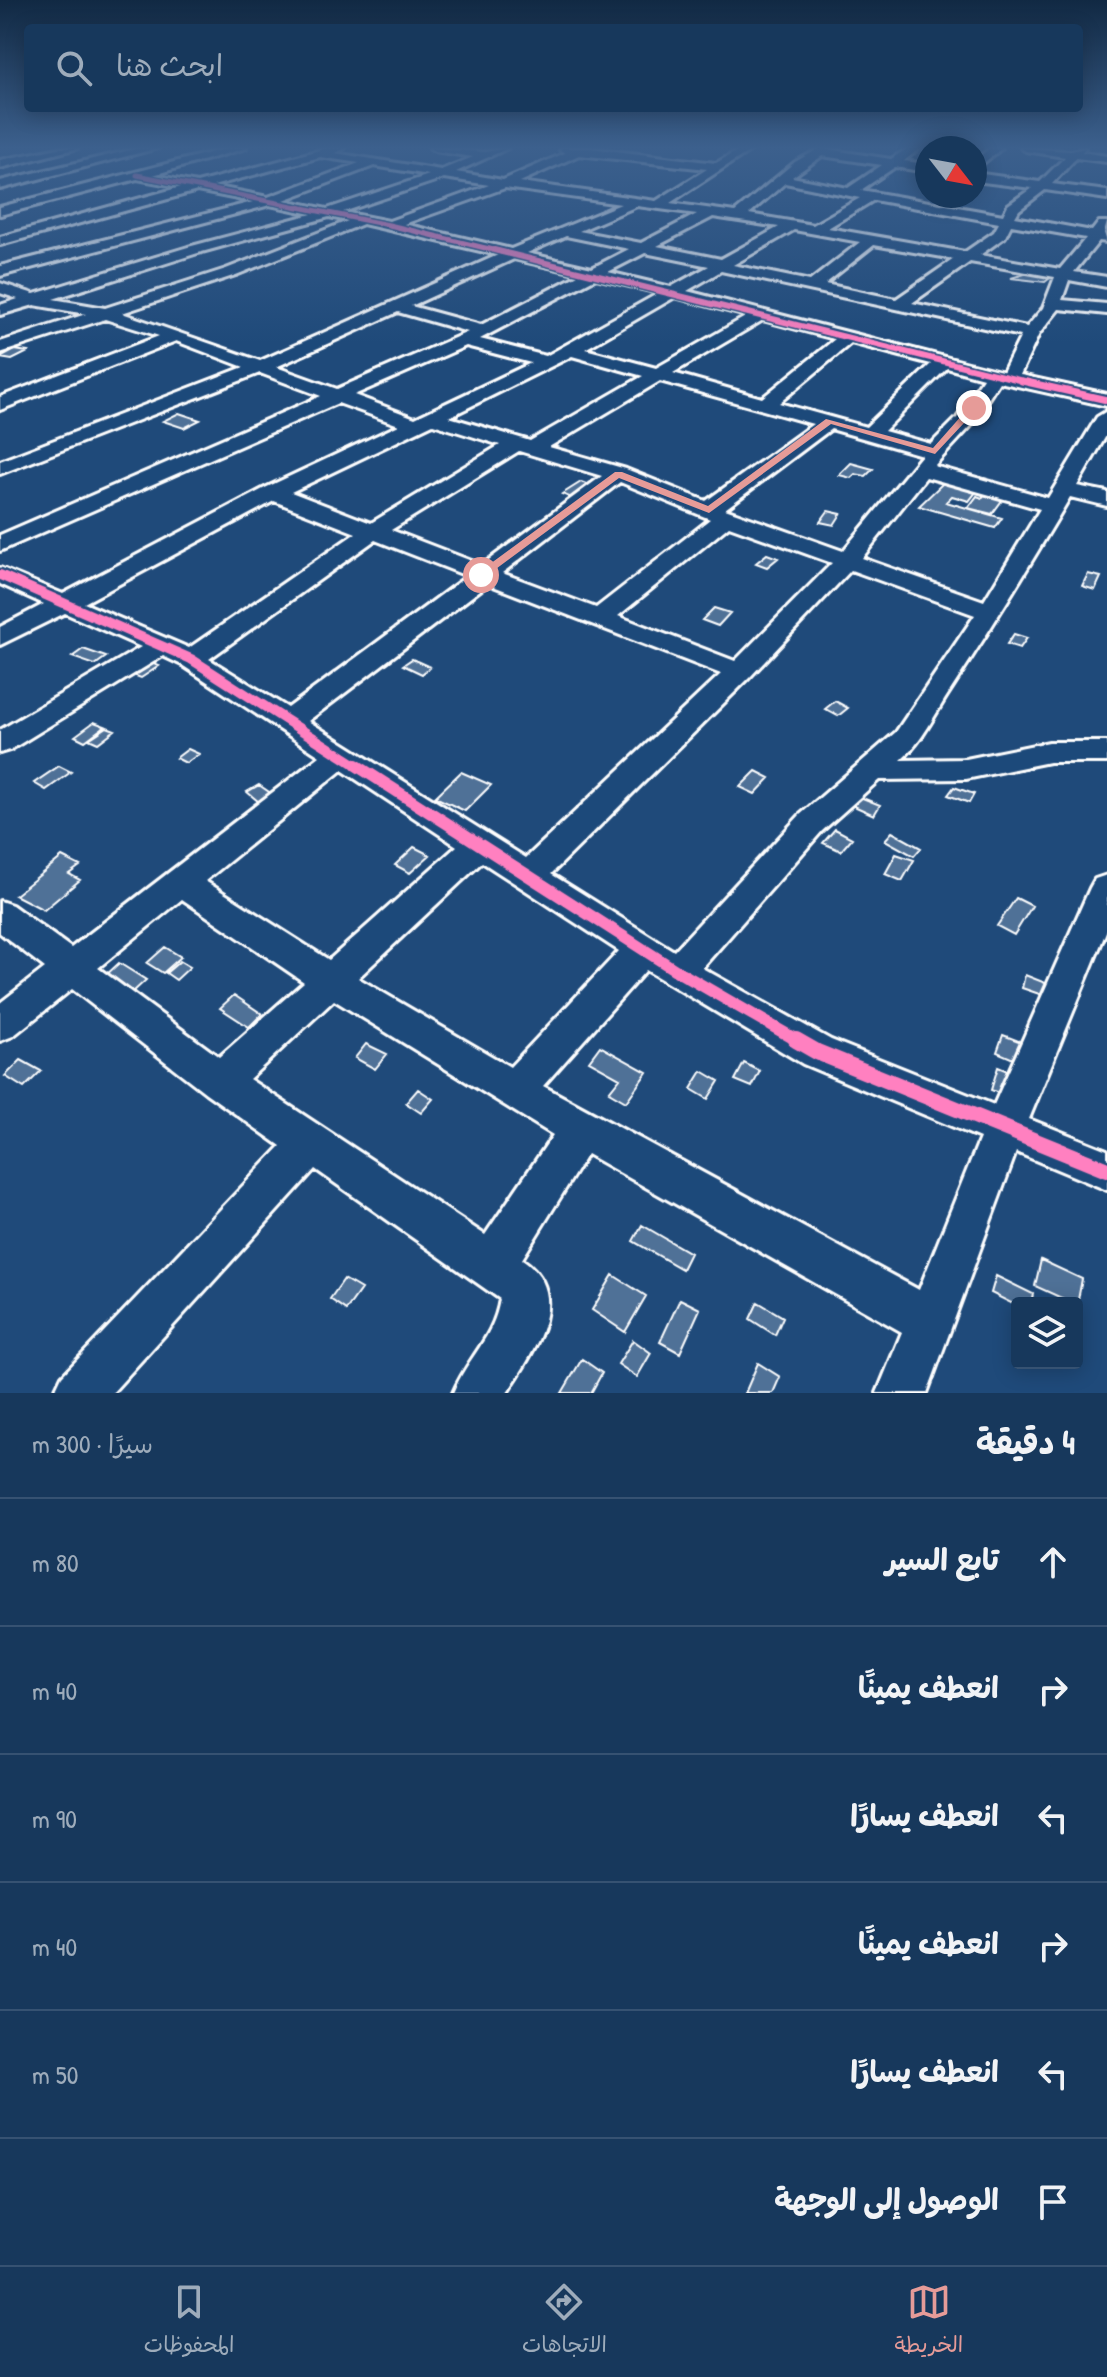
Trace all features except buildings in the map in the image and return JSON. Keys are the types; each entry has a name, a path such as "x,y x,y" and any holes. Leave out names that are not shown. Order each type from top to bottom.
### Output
{"street":[{"path":"25,213 66,223 110,241"},
{"path":"0,241 103,213"},
{"path":"0,271 222,213"},
{"path":"231,272 219,258 240,213"},
{"path":"0,310 328,213 596,273 943,362 1107,400"},
{"path":"389,225 423,213"},
{"path":"0,468 262,366 610,213"},
{"path":"0,544 465,340 646,249 710,213"},
{"path":"719,213 1107,282"},
{"path":"738,216 741,213"},
{"path":"816,229 844,213"},
{"path":"875,213 881,214"},
{"path":"942,213 997,229 1101,237"},
{"path":"900,304 969,257 1010,213"},
{"path":"0,348 101,312 231,272 362,219"},
{"path":"529,875 739,672 847,561 928,460 1002,376 1053,304 1063,275 1101,237 1107,221"},
{"path":"0,637 273,493 548,362 793,225"},
{"path":"564,232 1031,333"},
{"path":"813,286 871,240"},
{"path":"0,288 35,300 101,312 421,421 524,446 618,474 990,612"},
{"path":"826,331 881,300"},
{"path":"1053,304 1107,309"},
{"path":"396,307 483,331"},
{"path":"0,743 177,652 372,532 524,446 661,374 762,314"},
{"path":"4,399 174,336"},
{"path":"767,403 848,337"},
{"path":"465,340 548,362"},
{"path":"570,350 871,433 928,460 1058,497 1107,499"},
{"path":"871,433 943,362"},
{"path":"677,971 811,823 908,738 920,715 990,612 1107,417"},
{"path":"600,618 718,513 830,421"},
{"path":"290,721 618,474"},
{"path":"273,493 739,672"},
{"path":"0,575 177,652 342,754 677,971 817,1052 1107,1170"},
{"path":"875,770 953,770 1049,752 1107,752"},
{"path":"0,1025 342,754"},
{"path":"220,1081 480,844"},
{"path":"181,882 329,979 580,1129 930,1322"},
{"path":"902,1393 1004,1130 1107,888"},
{"path":"0,914 220,1081 492,1265 524,1293 519,1331 478,1393"},
{"path":"515,1089 643,949"},
{"path":"492,1265 580,1129"},
{"path":"79,1393 311,1144"}],"cycle path":[{"path":"329,213 674,292 994,375 1107,400"},
{"path":"0,575 191,659 677,971 817,1052 1107,1170"}],"route":[{"path":"481,575 618,474 709,510 830,421 935,452 974,408"}]}
